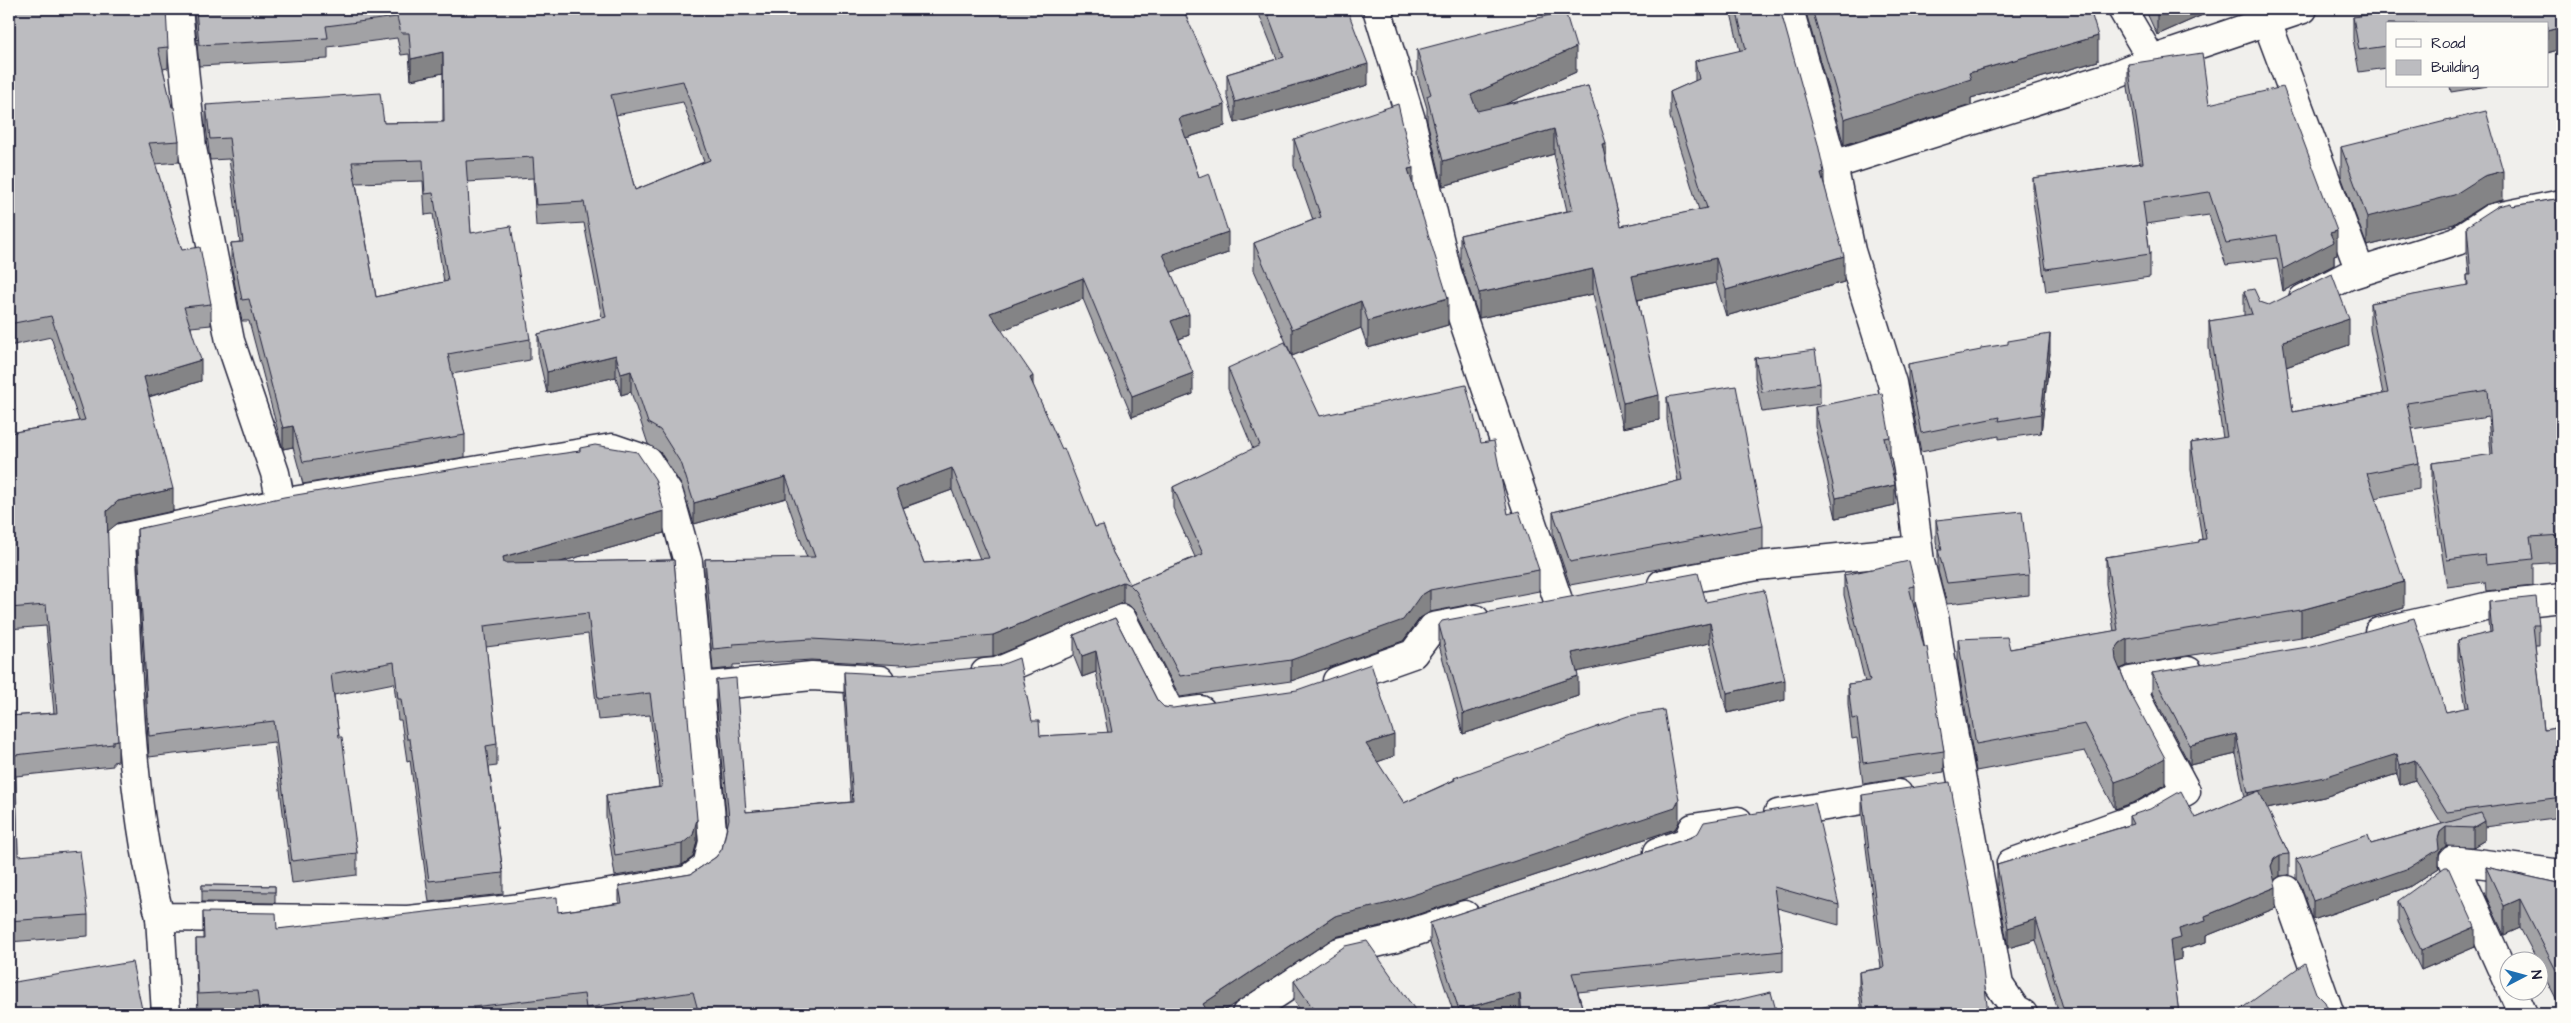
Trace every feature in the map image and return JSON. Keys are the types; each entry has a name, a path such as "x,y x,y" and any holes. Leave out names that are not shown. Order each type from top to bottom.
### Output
{"street":[{"path":"178,9 192,148 230,341 275,473 281,502"},
{"path":"1377,9 1411,120 1447,272 1559,603"},
{"path":"1789,9 1833,165 1851,251 1892,383 1909,475 1918,550 1935,622 1999,985 2016,1010 2023,1014"},
{"path":"2122,9 2152,60"},
{"path":"1833,165 2115,76 2152,60 2303,9"},
{"path":"2267,22 2360,271"},
{"path":"2278,312 2360,271 2457,241 2492,218 2562,204"},
{"path":"160,917 408,920 521,908 688,880 707,866 713,842 688,562 669,494 647,460 612,448 281,502 121,538 131,736 149,874 160,917 166,1014"},
{"path":"1634,589 1757,566 1918,550"},
{"path":"1530,609 1587,598"},
{"path":"2350,640 2406,624 2490,606 2562,598"},
{"path":"1313,690 1413,654 1433,627 1501,614"},
{"path":"959,676 997,672 1122,619 1171,714 1228,706"},
{"path":"1979,874 2142,816 2186,791 2142,709 2130,681 2216,666"},
{"path":"700,687 812,676 902,681"},
{"path":"1632,860 1687,842 1693,828 1963,785"},
{"path":"2498,961 2453,860 2562,874"},
{"path":"2286,890 2330,1014"},
{"path":"1246,1014 1339,952 1393,939 1485,908"},
{"path":"2517,1000 2523,1014"}],"building":[{"path":"9,9 166,9 168,47 158,48 172,107 174,107 179,141 149,143 182,250 200,247 211,304 184,307 201,360 144,377 173,489 118,501 107,511 112,661 118,740 113,741 113,744 15,755 18,856 80,851 88,915 9,921 9,716 57,713 46,605 9,608 9,433 85,420 51,316 9,324"},
{"path":"196,9 1183,9 1225,105 1179,118 1199,177 1209,173 1228,232 1163,254 1189,314 1171,321 1193,373 1132,396 1083,278 990,313 1033,376 1030,378 1062,449 1064,448 1095,527 1103,525 1113,553 1130,584 1203,554 1173,487 1260,445 1228,368 1285,342 1320,416 1466,385 1481,443 1494,441 1508,514 1519,511 1539,570 1430,590 1420,596 1403,620 1291,660 1180,676 1136,591 1130,585 1123,582 993,635 901,644 811,639 733,644 733,647 713,649 705,559 815,557 786,477 694,503 682,465 660,430 648,423 631,371 621,374 616,355 547,372 538,334 606,317 584,202 536,205 533,157 466,161 471,233 511,226 530,339 448,354 465,435 303,462 293,426 283,428 249,299 242,300 231,243 243,242 229,138 210,139 206,105 380,93 384,123 444,122 443,52 411,59 409,33 401,33 397,17 326,26 328,38 199,45","holes":["683,81 710,160 635,190 611,95","423,160 425,194 433,193 448,281 376,297 352,162","952,468 989,558 924,563 896,489"]},
{"path":"1266,9 1347,9 1368,64 1235,102 1227,74 1284,57"},
{"path":"1736,9 1780,9 1818,144 1824,172 1821,173 1844,256 1726,290 1716,258 1632,276 1659,395 1623,403 1593,269 1479,293 1460,235 1573,210 1554,129 1443,161 1427,96 1431,94 1417,50 1565,11 1576,47 1471,95 1477,111 1588,86 1606,143 1602,144 1621,226 1707,208 1670,92 1699,79 1695,61 1746,49"},
{"path":"1812,9 2090,9 2098,36 1969,73 1971,79 1844,119"},
{"path":"2406,9 2562,9 2562,27 2548,31 2548,22 2386,22 2386,46 2359,50 2353,17"},
{"path":"2202,53 2209,104 2283,87 2337,231 2330,233 2334,242 2283,269 2277,235 2226,243 2209,192 2143,202 2150,254 2046,269 2033,178 2143,163 2128,64"},
{"path":"1398,104 1413,168 1408,169 1448,298 1368,321 1361,301 1292,329 1254,243 1321,217 1294,139"},
{"path":"2486,111 2503,171 2484,176 2454,195 2367,217 2341,147"},
{"path":"2562,198 2562,535 2530,537 2533,559 2486,564 2485,555 2447,560 2432,463 2493,454 2488,390 2407,403 2419,463 2367,473 2404,582 2301,610 2127,639 2120,643 2115,650 2116,660 2128,689 2165,758 2135,775 2115,782 2085,724 1976,744 1958,639 2007,637 2010,649 2118,630 2106,557 2199,542 2199,540 2206,539 2191,443 2227,437 2209,321 2252,314 2244,291 2254,289 2260,302 2269,305 2332,274 2349,319 2283,341 2293,412 2388,393 2370,303 2468,285 2467,275 2471,275 2467,226 2498,206 2511,203 2512,206"},
{"path":"2050,334 2041,414 1999,421 2000,417 1921,433 1908,364 2008,344 2008,341"},
{"path":"1815,350 1820,383 1762,392 1755,358"},
{"path":"1736,386 1763,526 1570,562 1553,512 1682,480 1667,397"},
{"path":"1882,393 1890,437 1884,438 1895,485 1836,498 1815,407"},
{"path":"595,445 637,452 655,479 664,511 503,557 504,563 674,560 697,819 693,835 682,844 615,855 606,795 662,787 650,693 598,699 588,613 484,626 497,744 486,746 503,873 429,881 410,739 407,739 401,699 398,699 394,662 331,674 339,737 342,737 357,853 292,861 274,721 149,736 137,529 284,497 472,466 580,451 580,448"},
{"path":"2022,511 2029,575 1947,583 1938,550 1942,550 1936,520"},
{"path":"1909,561 1915,586 1909,587 1924,647 1927,647 1944,751 1863,763 1857,718 1852,719 1848,684 1870,681 1844,575"},
{"path":"1698,573 1706,602 1764,590 1785,680 1727,693 1710,623 1572,653 1578,676 1463,714 1439,625 1442,621"},
{"path":"2536,597 2539,625 2533,625 2544,730 2562,727 2562,797 2447,812 2415,760 2400,765 2397,754 2324,777 2248,793 2236,734 2190,745 2152,673 2307,647 2414,618 2446,712 2469,707 2458,640 2492,632 2489,602"},
{"path":"1115,618 1157,700 1164,707 1173,708 1297,690 1371,664 1394,735 1366,744 1404,803 1455,780 1454,778 1628,716 1664,710 1679,800 1675,808 1389,903 1335,916 1203,1004 1209,1014 699,1014 693,992 586,1008 584,994 473,1007 476,1014 260,1014 257,991 198,994 196,939 204,939 203,912 276,913 277,929 557,897 558,912 622,903 619,886 691,874 716,857 722,849 729,819 716,680 736,678 746,812 853,802 844,672 902,675 998,666 1019,658 1032,721 1039,721 1040,736 1112,732 1096,651 1082,656 1074,635"},
{"path":"1950,782 1981,952 1988,1014 1864,1014 1859,972 1884,968 1862,795"},
{"path":"2181,791 2195,818 2259,791 2289,854 2280,855 2274,859 2271,866 2276,887 2205,916 2206,921 2179,929 2181,938 2170,941 2179,1014 2065,1014 2036,919 2008,928 1997,865 2133,824 2129,816 2150,809"},
{"path":"1815,803 1839,905 1774,887 1783,951 1572,973 1584,1014 1522,1014 1520,993 1459,1010 1430,923 1692,837 1698,833 1704,822"},
{"path":"2481,813 2485,821 2473,828 2446,827 2440,832 2438,839 2439,849 2409,868 2313,901 2301,866 2296,859 2368,835 2371,844"},
{"path":"2445,867 2448,867 2475,927 2421,950 2398,901"},
{"path":"2486,867 2562,884 2562,982 2548,954 2548,950 2546,950 2520,899 2504,906"},
{"path":"202,885 275,886 275,892 202,891"},
{"path":"1367,941 1418,1014 1317,1014 1294,981 1345,946"},
{"path":"132,962 143,1014 9,1014 9,983"},
{"path":"2305,963 2316,993 2325,1002 2330,1014 2234,1014"},
{"path":"1771,992 1777,1014 1678,1014"}]}
